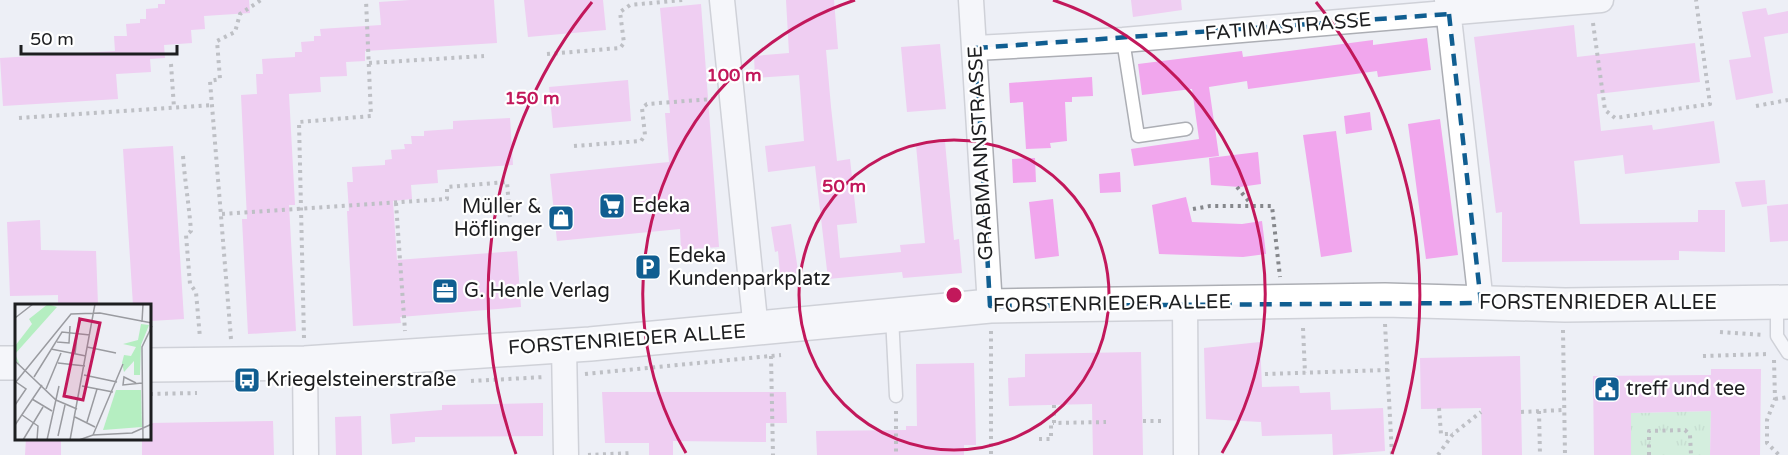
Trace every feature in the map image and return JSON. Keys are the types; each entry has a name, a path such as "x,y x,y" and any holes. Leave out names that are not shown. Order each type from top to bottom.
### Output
{"street":[{"path":"722,0 731,98 763,343"},
{"name":"GRABMANNSTRASSE","path":"971,0 976,48 990,306"},
{"name":"FATIMASTRASSE","path":"976,48 1123,40 1448,7 1595,0"},
{"path":"1448,7 1481,303"},
{"name":"FORSTENRIEDER ALLEE","path":"152,365 305,363 564,346 763,343 892,316 990,306 1283,301 1565,305 1782,303"},
{"path":"1185,302 1186,455"},
{"path":"564,346 566,455"},
{"path":"305,363 306,455"}],"lane":[{"path":"1123,40 1138,136 1186,129"},
{"path":"1782,303 1777,336 1788,353"},
{"path":"892,316 896,396"}],"path":[{"path":"231,346 210,81 220,79 218,41 235,32 240,14 261,0"},
{"path":"305,363 299,122 371,116 366,0"},
{"path":"547,54 620,48 624,43 620,12 630,5 683,0"},
{"path":"1595,0 1605,110 1615,118 1710,104 1696,0"},
{"path":"369,63 484,56"},
{"path":"171,64 174,108"},
{"path":"573,146 640,141 645,135 642,108 647,104 731,98"},
{"path":"1756,106 1788,100"},
{"path":"19,118 212,105"},
{"path":"183,156 185,190 189,196 190,231 186,235 190,284 196,292 200,345"},
{"path":"222,214 447,199 447,187 507,183 510,220"},
{"path":"1236,187 1252,205"},
{"path":"396,203 405,332"},
{"path":"1193,208 1272,206 1283,301"},
{"path":"1565,305 1565,455"},
{"path":"990,306 991,455"},
{"path":"1303,327 1305,373"},
{"path":"1386,342 1392,455"},
{"path":"763,343 773,455"},
{"path":"1703,356 1774,354 1775,399 1767,420 1767,443 1779,455"},
{"path":"1265,374 1388,370"},
{"path":"896,396 896,455"},
{"path":"1775,399 1788,398"},
{"path":"1054,405 1054,423"},
{"path":"1439,408 1441,434 1453,434"},
{"path":"1521,412 1564,410"},
{"path":"1539,411 1540,455"},
{"path":"1438,455 1453,434 1481,412"},
{"path":"1039,439 1051,439 1051,423 1106,422"},
{"path":"1648,455 1648,431 1686,430 1690,435 1691,455"},
{"path":"581,455 632,453"}],"highlighted area":[{"path":"1449,14 1481,303 990,306 976,48"}],"green space":[{"path":"1711,411 1710,455 1631,455 1631,413"}],"building":[{"path":"165,0 249,0 250,13 204,16 205,29 191,30 192,43 164,45 165,58 150,59 151,72 116,74 118,99 3,106 0,58 115,51 114,36 127,36 126,24 140,23 140,19 146,19 146,9 158,8 158,4 165,4"},
{"path":"494,0 497,43 365,51 365,61 346,62 347,76 320,77 321,92 289,94 295,205 289,205 296,331 248,334 242,219 247,219 241,95 257,94 256,74 263,74 262,59 295,57 295,52 302,52 301,42 314,41 314,36 321,36 320,29 381,25 379,2"},
{"path":"524,0 603,0 606,30 528,37"},
{"path":"786,0 834,0 838,49 826,50 831,107 837,161 850,159 857,223 837,225 840,258 901,252 900,245 925,243 916,145 945,142 954,240 959,239 962,273 903,278 902,272 828,279 815,166 768,172 765,146 804,141 799,75 755,78 754,56 789,53"},
{"path":"1131,0 1181,0 1182,10 1133,17"},
{"path":"701,4 719,247 681,250 680,229 557,241 550,174 669,162 665,113 670,113 660,8"},
{"path":"1766,8 1768,15 1788,11 1788,33 1764,37 1773,93 1736,100 1729,60 1751,57 1742,12"},
{"path":"1574,25 1577,57 1695,43 1700,82 1597,94 1601,131 1652,125 1653,130 1714,121 1720,163 1625,174 1623,155 1574,161 1580,224 1698,222 1698,210 1725,210 1725,252 1679,251 1679,260 1502,262 1502,212 1496,213 1474,37"},
{"path":"1427,38 1431,70 1378,77 1377,71 1248,89 1247,81 1209,87 1219,156 1134,166 1131,149 1199,139 1192,89 1142,95 1138,64 1242,51 1243,57 1373,40 1373,45"},
{"path":"940,44 946,109 907,112 901,47"},
{"path":"1092,77 1093,96 1072,97 1072,102 1065,102 1067,141 1050,143 1051,148 1026,149 1023,102 1010,103 1009,83"},
{"path":"628,80 631,121 553,128 549,87"},
{"path":"1370,112 1372,130 1346,134 1344,116"},
{"path":"510,118 513,165 437,170 438,183 411,185 412,199 393,201 397,260 517,251 521,307 400,317 401,323 353,326 347,211 349,211 347,182 353,182 352,167 385,165 385,160 392,159 391,150 405,149 404,144 412,144 411,136 424,136 424,131 453,129 453,121"},
{"path":"1440,119 1458,255 1426,259 1408,124"},
{"path":"1336,131 1352,252 1321,257 1303,135"},
{"path":"173,146 184,319 152,321 152,304 133,304 123,149"},
{"path":"1258,152 1261,184 1240,187 1211,185 1209,158"},
{"path":"1035,158 1036,182 1013,183 1012,159"},
{"path":"1120,172 1121,192 1100,193 1099,174"},
{"path":"1765,180 1767,204 1742,207 1735,182"},
{"path":"1186,197 1192,222 1242,224 1262,221 1266,254 1243,257 1159,254 1152,205"},
{"path":"1053,199 1059,256 1035,259 1029,202"},
{"path":"1788,204 1788,241 1770,242 1767,206"},
{"path":"40,220 41,250 96,251 98,304 58,304 58,295 10,296 7,222"},
{"path":"791,224 800,284 781,285 778,251 775,252 771,227"},
{"path":"1260,342 1262,387 1299,386 1300,393 1330,392 1331,410 1383,408 1385,451 1333,455 1332,434 1262,436 1261,422 1206,419 1204,348"},
{"path":"1141,352 1143,455 1093,455 1092,404 1009,406 1008,378 1025,377 1025,354"},
{"path":"1520,356 1522,455 1482,455 1481,408 1421,409 1420,358"},
{"path":"974,363 976,445 964,445 964,455 817,455 816,431 906,430 906,426 917,426 916,364"},
{"path":"1711,369 1761,369 1760,455 1710,455 1711,411 1631,413 1631,455 1594,455 1593,376 1711,375"},
{"path":"602,392 786,392 787,423 766,423 766,442 673,441 673,455 649,455 649,443 605,443"},
{"path":"543,403 543,436 415,437 415,442 392,444 390,414 442,410 442,405"},
{"path":"361,416 362,455 336,455 335,417"},
{"path":"273,421 274,455 142,455 142,440 152,440 152,423"},
{"path":"26,440 61,440 61,455 25,455"}],"place":[{"name":"Edeka","path":"612,206"},
{"name":"Müller & Höflinger","path":"561,218"},
{"name":"Edeka Kundenparkplatz","path":"648,267"},
{"name":"G. Henle Verlag","path":"445,291"},
{"name":"Kriegelsteinerstraße","path":"247,380"},
{"name":"treff und tee","path":"1607,389"}]}
